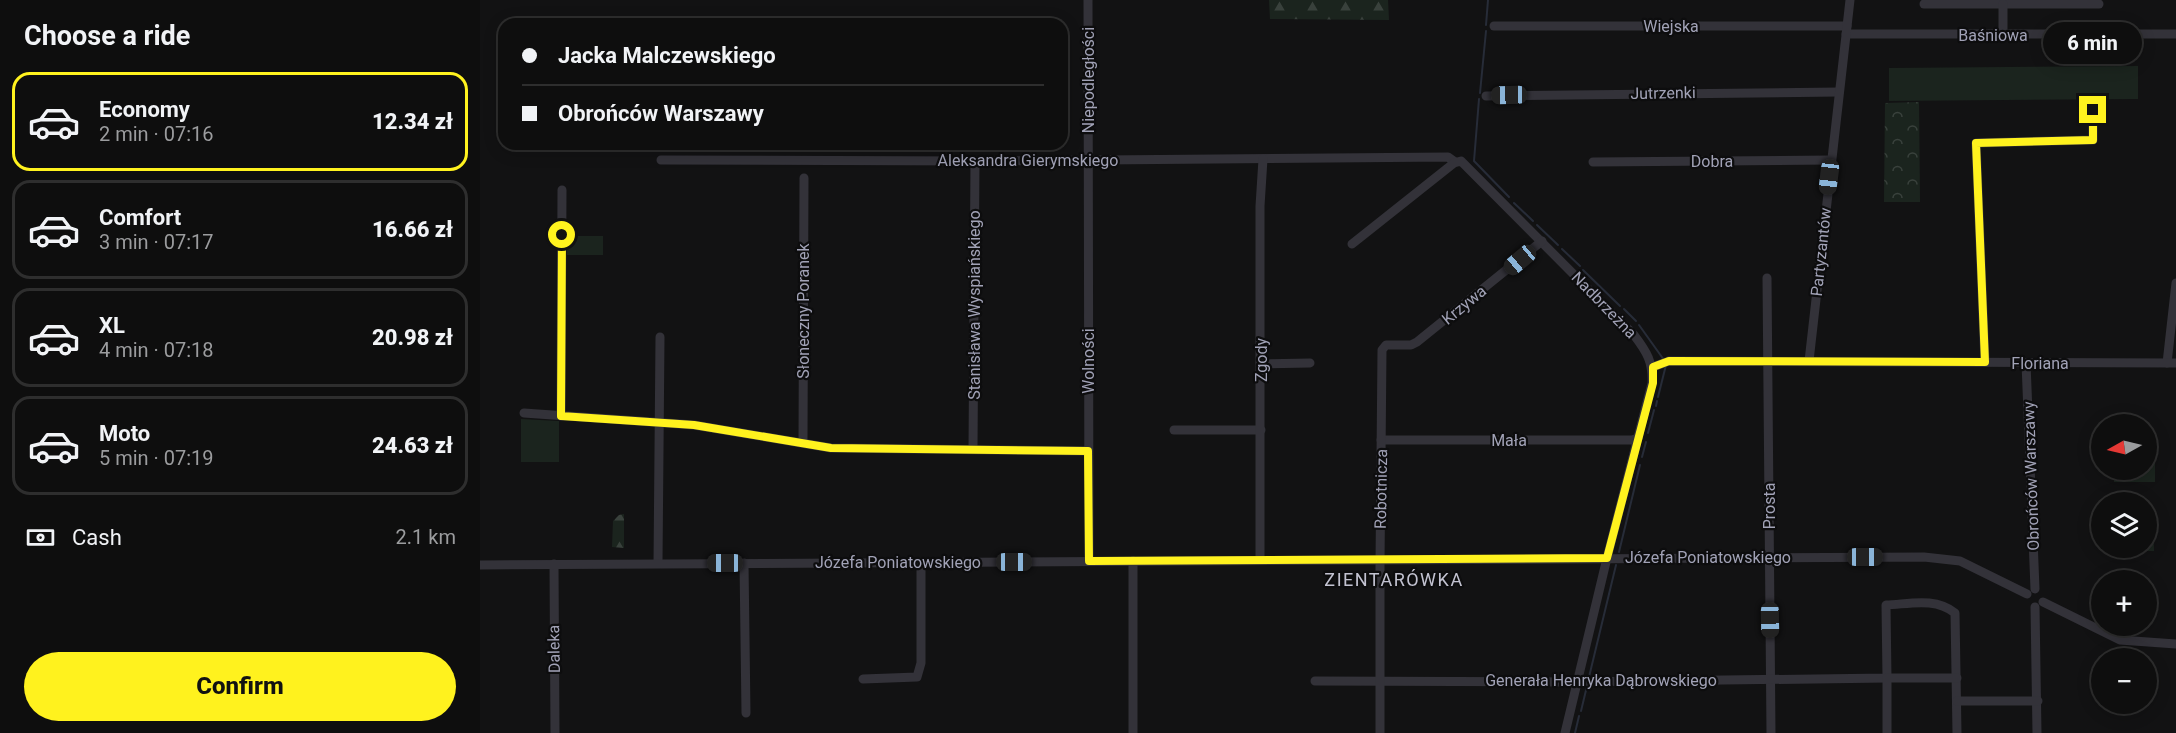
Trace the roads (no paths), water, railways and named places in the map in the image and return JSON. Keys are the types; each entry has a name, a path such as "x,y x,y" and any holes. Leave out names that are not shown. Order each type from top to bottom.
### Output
{"street":[{"name":"Niepodległości","path":"1088,0 1088,160"},
{"name":"Partyzantów","path":"1809,361 1850,0"},
{"path":"1924,4 2100,4"},
{"path":"2003,4 2003,36"},
{"name":"Wiejska","path":"1494,26 1846,30"},
{"name":"Baśniowa","path":"1846,30 2003,36 2176,34"},
{"name":"Jutrzenki","path":"1486,96 1839,92"},
{"path":"1985,362 1976,143 2093,140 2093,110 2103,104"},
{"name":"Aleksandra Gierymskiego","path":"661,160 975,161 1448,157 1457,161"},
{"name":"Zgody","path":"1260,560 1260,206 1263,159"},
{"name":"Wolności","path":"1088,160 1089,561"},
{"name":"Dobra","path":"1593,162 1831,160"},
{"name":"Stanisława Wyspiańskiego","path":"973,449 975,161"},
{"path":"1352,244 1457,161"},
{"name":"Nadbrzeżna","path":"1457,161 1542,241 1661,364"},
{"name":"Słoneczny Poranek","path":"803,443 804,178"},
{"path":"561,416 562,190"},
{"name":"Krzywa","path":"1382,353 1386,345 1411,345 1417,342 1542,241"},
{"name":"Prosta","path":"1767,278 1771,733"},
{"path":"2172,363 2176,283"},
{"path":"658,563 660,337"},
{"name":"Robotnicza","path":"1380,733 1382,353"},
{"name":"Floriana","path":"1661,364 1768,361 2172,363"},
{"path":"1261,364 1310,363"},
{"name":"Obrońców Warszawy","path":"2026,363 2031,592"},
{"path":"1565,733 1638,438 1653,383 1661,364"},
{"path":"524,413 694,425 831,448 1088,451"},
{"path":"1174,430 1261,430"},
{"name":"Mała","path":"1381,440 1632,440 1638,438"},
{"name":"Józefa Poniatowskiego","path":"480,565 1924,557 1948,558 2031,592"},
{"path":"1133,561 1133,733"},
{"path":"863,679 917,677 921,663 921,562"},
{"path":"744,563 746,713"},
{"name":"Daleka","path":"554,564 555,733"},
{"path":"2037,733 2039,604 2043,594 2031,592 2028,603 2039,604 2120,640 2176,644"},
{"path":"1887,733 1886,605 1934,602 1946,606 1955,613 1957,733"},
{"name":"Generała Henryka Dąbrowskiego","path":"1315,681 1957,678"},
{"path":"1957,701 2038,701"}],"waterway":[{"path":"1486,25 1488,0"},
{"path":"1480,93 1486,31"},
{"path":"1479,99 1474,161 1509,197"},
{"path":"1514,203 1533,221"},
{"path":"1537,225 1558,245"},
{"path":"1562,249 1580,266"},
{"path":"1583,270 1620,306"},
{"path":"1624,309 1636,321"},
{"path":"1639,325 1664,360"},
{"path":"1658,397 1666,365"},
{"path":"1656,406 1657,401"},
{"path":"1648,433 1654,410"},
{"path":"1642,457 1646,442"},
{"path":"1619,552 1640,465"},
{"path":"1589,677 1616,565"},
{"path":"1581,711 1587,686"},
{"path":"1575,733 1579,716"}],"district":[{"name":"ZIENTARÓWKA","path":"1394,579"}]}
